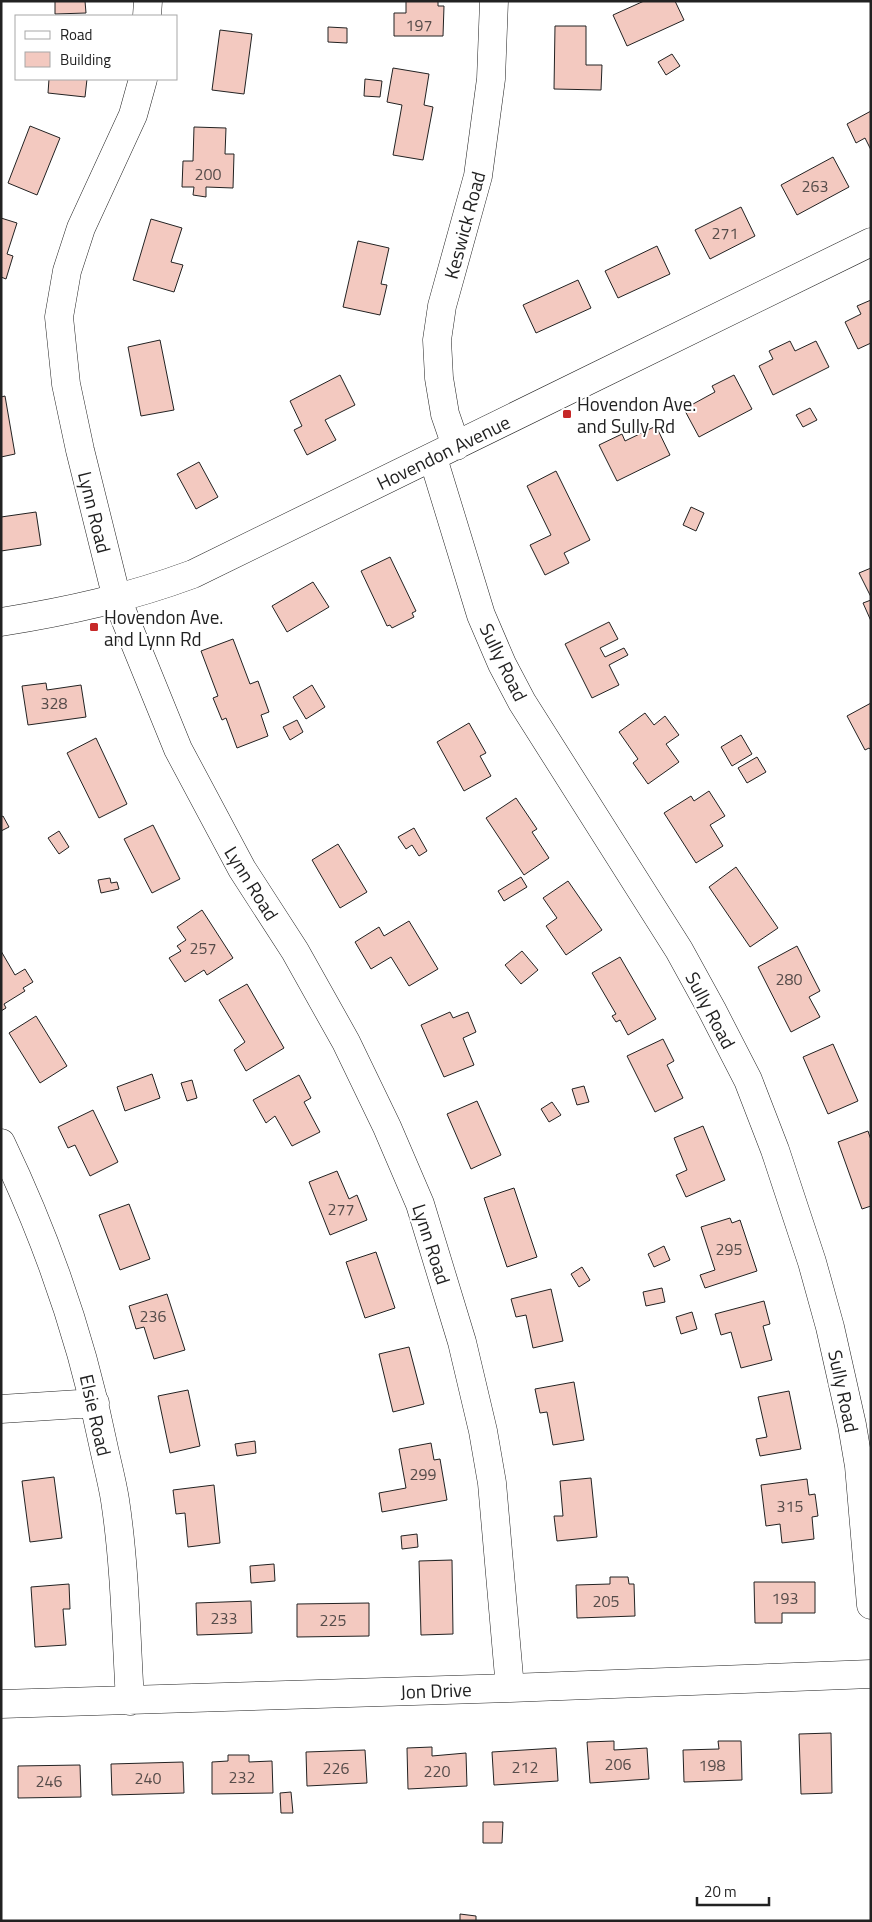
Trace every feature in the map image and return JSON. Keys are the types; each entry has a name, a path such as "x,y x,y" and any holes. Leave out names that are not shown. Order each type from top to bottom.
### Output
{"street":[{"path":"147,15 148,1"},
{"name":"Keswick Road","path":"444,452 445,414 439,378 437,340 442,306 478,176 491,79 494,1"},
{"name":"Lynn Road","path":"143,80 133,115 81,228 67,271 60,318 66,384 80,450 118,599 178,749 242,869 295,952 346,1042 387,1127 420,1204 462,1342 483,1431 492,1483 510,1688"},
{"name":"Hovendon Avenue","path":"1,622 118,599 193,574 871,242"},
{"name":"Sully Road","path":"444,452 481,615 502,664 522,702 683,958 748,1080 776,1150 812,1262 830,1326 852,1425 859,1466 871,1605"},
{"name":"Elsie Road","path":"1,1143 28,1200 65,1298 95,1403 115,1499 124,1574 130,1700"},
{"path":"1,1409 95,1403"},
{"name":"Jon Drive","path":"1,1704 510,1688 871,1674"}],"building":[{"path":"55,1 85,1 86,13 55,14"},
{"path":"406,1 438,1 438,6 444,6 443,36 394,36 394,13 406,13"},
{"path":"644,1 675,1 684,20 627,46 613,15"},
{"path":"555,26 586,26 586,65 602,65 601,90 554,89"},
{"path":"328,27 347,28 347,43 328,42"},
{"path":"220,30 252,34 244,94 212,90"},
{"path":"672,54 680,66 666,75 658,62"},
{"path":"393,68 429,74 424,105 433,107 423,160 393,155 402,105 387,102"},
{"path":"365,79 382,81 380,97 364,96"},
{"path":"49,80 87,80 85,97 48,93"},
{"path":"871,111 871,150 865,138 856,143 847,124"},
{"path":"30,126 60,138 37,195 8,183"},
{"path":"194,127 226,128 225,154 234,154 233,188 206,187 206,197 193,195 194,187 182,187 183,161 193,161"},
{"path":"833,157 849,187 797,215 781,185"},
{"path":"741,207 755,236 710,259 695,230"},
{"path":"1,218 17,223 7,254 13,256 6,279 1,277"},
{"path":"151,219 182,228 171,262 183,265 174,292 133,280"},
{"path":"358,241 389,248 381,284 387,285 380,315 343,307"},
{"path":"657,246 670,274 618,298 605,271"},
{"path":"578,280 591,308 536,333 523,305"},
{"path":"871,300 871,343 858,349 845,322 861,314 857,306"},
{"path":"160,340 174,410 141,416 128,347"},
{"path":"790,341 795,351 816,341 829,367 773,395 759,366 773,359 769,351"},
{"path":"340,375 355,405 325,420 336,440 307,455 294,430 302,426 290,401"},
{"path":"734,375 752,409 699,437 684,409 715,392 712,386"},
{"path":"5,396 15,454 1,457 1,397"},
{"path":"810,408 817,420 803,427 796,415"},
{"path":"656,426 670,455 617,481 599,445 622,434 625,441"},
{"path":"199,462 218,497 196,509 177,474"},
{"path":"556,471 590,540 564,553 569,563 545,575 530,545 551,535 527,486"},
{"path":"691,507 704,513 696,531 683,525"},
{"path":"36,512 41,545 1,551 1,517"},
{"path":"390,557 416,611 412,613 414,617 392,628 390,625 387,626 361,571"},
{"path":"871,568 871,597 859,573"},
{"path":"313,582 329,607 287,632 272,606"},
{"path":"871,600 871,621 863,603"},
{"path":"609,622 618,639 600,648 605,657 624,648 628,655 609,665 619,685 592,698 565,644"},
{"path":"233,639 250,684 258,681 269,712 261,715 268,736 237,748 226,718 222,720 213,698 218,696 201,651"},
{"path":"46,683 47,690 81,685 86,717 28,725 22,686"},
{"path":"312,685 325,707 306,719 293,697"},
{"path":"871,703 871,750 869,748 865,750 847,716"},
{"path":"645,713 654,725 665,716 679,735 666,744 679,762 648,784 633,763 638,759 619,732"},
{"path":"297,720 303,732 290,740 283,727"},
{"path":"469,723 486,753 480,756 491,776 464,791 437,742"},
{"path":"741,735 752,754 732,766 721,747"},
{"path":"96,738 127,804 99,818 67,753"},
{"path":"757,757 766,772 747,783 738,768"},
{"path":"709,791 725,816 710,825 723,846 696,863 664,813 691,796 694,801"},
{"path":"516,798 537,829 532,832 549,858 524,875 486,818"},
{"path":"3,816 9,827 1,831 1,817"},
{"path":"153,825 180,879 152,893 124,839"},
{"path":"414,828 427,851 419,856 412,845 406,849 398,837"},
{"path":"59,831 69,847 59,854 48,838"},
{"path":"338,844 367,892 340,908 312,860"},
{"path":"736,867 778,928 750,947 709,887"},
{"path":"521,877 527,887 504,901 498,891"},
{"path":"110,878 111,883 117,882 119,889 101,893 98,880"},
{"path":"568,881 602,930 566,955 546,926 557,918 543,898"},
{"path":"202,910 233,958 207,975 204,970 185,982 169,958 181,951 177,946 186,940 177,927"},
{"path":"409,921 438,969 409,986 391,957 371,969 355,942 379,927 384,936"},
{"path":"797,946 820,991 809,997 820,1017 791,1032 758,967"},
{"path":"1,951 15,975 25,969 33,982 23,988 25,991 4,1004 6,1008 1,1011"},
{"path":"522,951 538,970 521,984 505,965"},
{"path":"620,957 656,1019 628,1035 620,1020 616,1022 612,1016 616,1014 592,973"},
{"path":"247,984 284,1048 246,1071 234,1050 245,1042 219,1000"},
{"path":"450,1012 453,1018 468,1012 476,1032 463,1038 474,1065 444,1077 421,1025"},
{"path":"36,1016 67,1066 40,1083 9,1033"},
{"path":"663,1039 674,1061 667,1065 683,1098 655,1112 627,1056"},
{"path":"833,1044 858,1101 828,1114 803,1057"},
{"path":"152,1074 160,1098 125,1111 117,1087"},
{"path":"299,1075 311,1098 304,1102 320,1132 292,1146 275,1116 266,1123 253,1100"},
{"path":"192,1080 197,1098 187,1101 181,1083"},
{"path":"584,1086 589,1102 577,1105 572,1089"},
{"path":"477,1101 501,1155 471,1169 447,1114"},
{"path":"552,1102 561,1115 549,1122 541,1109"},
{"path":"93,1110 118,1162 90,1176 75,1145 68,1148 58,1127"},
{"path":"703,1126 725,1180 686,1197 676,1175 687,1170 674,1138"},
{"path":"868,1131 871,1140 871,1206 862,1209 838,1142"},
{"path":"337,1171 349,1199 357,1195 367,1220 330,1235 309,1182"},
{"path":"514,1188 537,1257 507,1267 484,1198"},
{"path":"129,1204 150,1259 120,1270 99,1215"},
{"path":"730,1218 732,1223 740,1220 757,1271 705,1288 700,1275 715,1270 701,1227"},
{"path":"664,1246 670,1260 654,1267 648,1254"},
{"path":"376,1252 395,1308 365,1318 346,1262"},
{"path":"582,1267 590,1280 579,1287 571,1274"},
{"path":"662,1288 665,1302 646,1306 643,1292"},
{"path":"551,1289 563,1341 533,1348 526,1315 516,1317 511,1299"},
{"path":"167,1294 185,1350 154,1359 144,1327 136,1329 129,1306"},
{"path":"764,1301 770,1324 763,1326 772,1360 741,1368 731,1332 721,1335 715,1314"},
{"path":"692,1312 697,1329 681,1334 676,1317"},
{"path":"409,1347 424,1404 393,1412 379,1354"},
{"path":"574,1382 584,1440 553,1445 547,1412 540,1413 535,1389"},
{"path":"188,1390 200,1446 170,1453 158,1396"},
{"path":"789,1391 801,1449 760,1456 756,1439 767,1437 758,1397"},
{"path":"255,1441 256,1453 237,1456 235,1444"},
{"path":"431,1443 434,1460 440,1459 447,1500 382,1512 379,1493 406,1488 399,1449"},
{"path":"54,1477 62,1538 30,1542 22,1481"},
{"path":"591,1478 597,1537 557,1541 554,1516 563,1516 560,1481"},
{"path":"807,1479 809,1495 815,1494 818,1516 812,1517 814,1539 782,1543 780,1524 766,1526 761,1485"},
{"path":"214,1485 220,1543 188,1547 185,1513 176,1514 173,1490"},
{"path":"417,1534 418,1547 402,1549 401,1536"},
{"path":"452,1560 453,1634 421,1635 419,1561"},
{"path":"274,1564 275,1581 251,1583 250,1566"},
{"path":"610,1577 628,1577 629,1584 634,1584 635,1616 577,1618 576,1585 610,1584"},
{"path":"754,1582 815,1582 815,1613 782,1613 782,1623 755,1623"},
{"path":"69,1584 70,1609 63,1609 66,1645 35,1647 31,1587"},
{"path":"251,1601 252,1633 197,1635 196,1603"},
{"path":"369,1603 369,1636 297,1637 297,1604"},
{"path":"831,1733 832,1793 801,1794 799,1734"},
{"path":"614,1741 614,1750 647,1748 649,1779 590,1783 587,1742"},
{"path":"718,1741 741,1741 742,1780 684,1782 683,1750 719,1749"},
{"path":"432,1747 432,1756 466,1753 467,1786 408,1789 407,1748"},
{"path":"556,1748 558,1781 494,1785 492,1752"},
{"path":"365,1750 367,1783 307,1786 306,1752"},
{"path":"228,1755 249,1755 249,1762 272,1761 273,1793 212,1794 212,1762 228,1761"},
{"path":"183,1762 184,1793 112,1795 111,1764"},
{"path":"80,1765 81,1797 18,1798 18,1766"},
{"path":"291,1792 293,1813 281,1813 280,1793"},
{"path":"483,1822 503,1822 502,1843 483,1843"},
{"path":"460,1914 476,1916 476,1921 460,1921"}],"place":[{"name":"Hovendon Ave. and Sully Rd","path":"567,414"},
{"name":"Hovendon Ave. and Lynn Rd","path":"94,627"}]}
